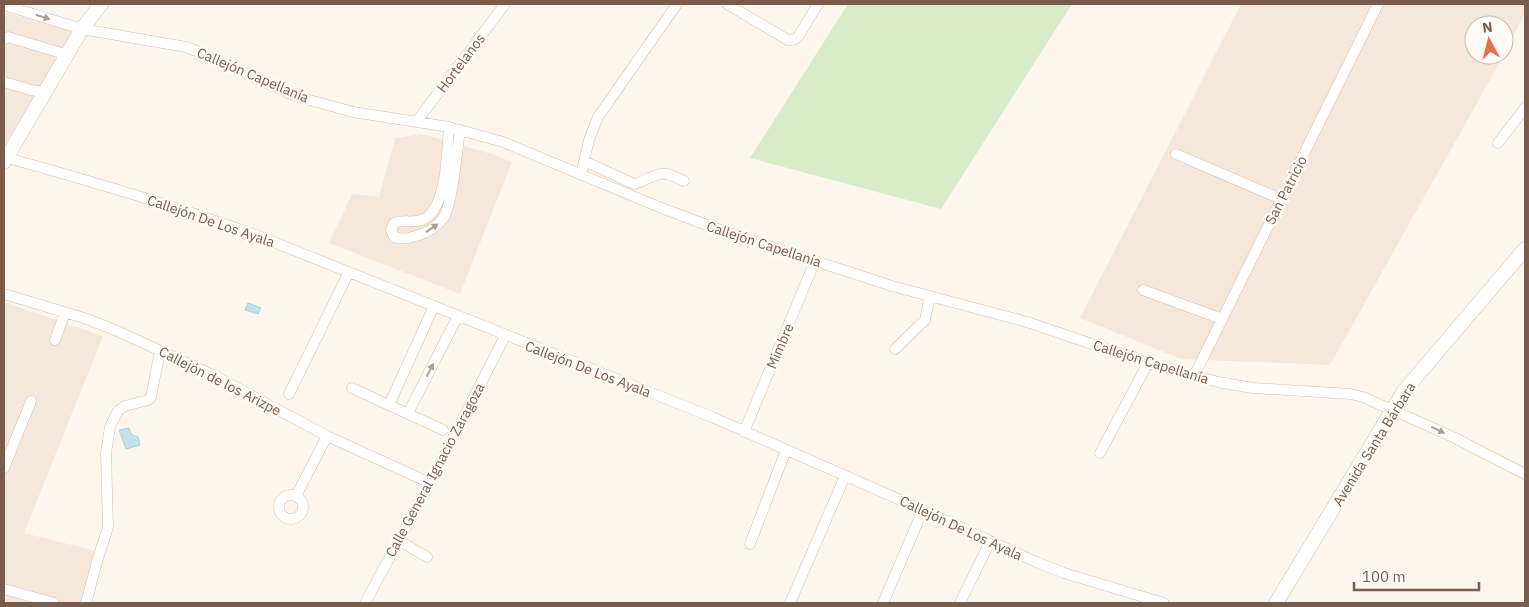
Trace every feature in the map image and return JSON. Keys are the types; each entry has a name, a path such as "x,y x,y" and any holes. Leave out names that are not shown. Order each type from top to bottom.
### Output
{"street":[{"path":"5,159 82,29 101,4"},
{"name":"Hortelanos","path":"417,121 505,4"},
{"path":"581,175 589,140 598,117 677,4"},
{"path":"727,4 788,40 793,40 798,37 818,4"},
{"name":"San Patricio","path":"1194,376 1378,4"},
{"name":"Callejón Capellanía","path":"4,6 82,29 186,48 199,52 295,96 353,112 449,127 502,142 720,230 930,296 1027,322 1148,363 1194,376 1253,388 1350,394 1393,409 1525,474"},
{"path":"4,39 8,37 68,55"},
{"path":"4,82 31,90 46,92"},
{"path":"1498,143 1525,108"},
{"path":"449,127 451,160 448,209 440,222 421,235 405,238 394,237 391,230 394,223 399,221 418,222 428,218 435,210 451,160 460,130"},
{"path":"1176,154 1281,199"},
{"name":"Callejón De Los Ayala","path":"5,159 129,192 204,216 703,414 1064,573 1161,603"},
{"path":"584,161 634,184 661,173 669,174 684,181"},
{"name":"Avenida Santa Bárbara","path":"1276,603 1404,392 1525,249"},
{"name":"Mimbre","path":"744,432 815,261"},
{"path":"288,394 349,272"},
{"path":"1143,290 1222,319"},
{"name":"Callejón de los Arizpe","path":"4,294 115,330 214,375 328,436 430,483"},
{"path":"895,348 925,320 930,296"},
{"path":"389,405 434,306"},
{"path":"55,340 65,313"},
{"path":"408,413 458,316"},
{"name":"Calle General Ignacio Zaragoza","path":"365,603 430,483 505,336"},
{"path":"86,603 108,528 106,453 110,427 118,411 125,406 148,400 151,397 160,351"},
{"path":"1100,452 1148,363"},
{"path":"352,388 443,430"},
{"path":"4,466 31,401"},
{"path":"296,496 328,436"},
{"path":"750,544 786,450"},
{"path":"790,603 845,476"},
{"path":"883,603 923,510"},
{"path":"398,540 427,557"},
{"path":"960,603 990,542"},
{"path":"4,589 54,603"}],"shaded area":[{"path":"1241,4 1525,4 1525,13 1514,34 1514,15 1464,15 1464,65 1498,65 1330,365 1181,359 1080,318"},
{"path":"4,12 75,31 4,146"},
{"path":"422,134 495,155 512,162 460,294 329,243 352,194 379,197 395,138"},
{"path":"4,302 103,336 24,533 96,551 81,603 4,603"}],"green space":[{"path":"848,4 1072,4 941,209 750,158"}],"water":[{"path":"248,303 261,308 258,314 245,310"},
{"path":"129,428 131,434 138,437 140,445 126,449 119,430"}]}
